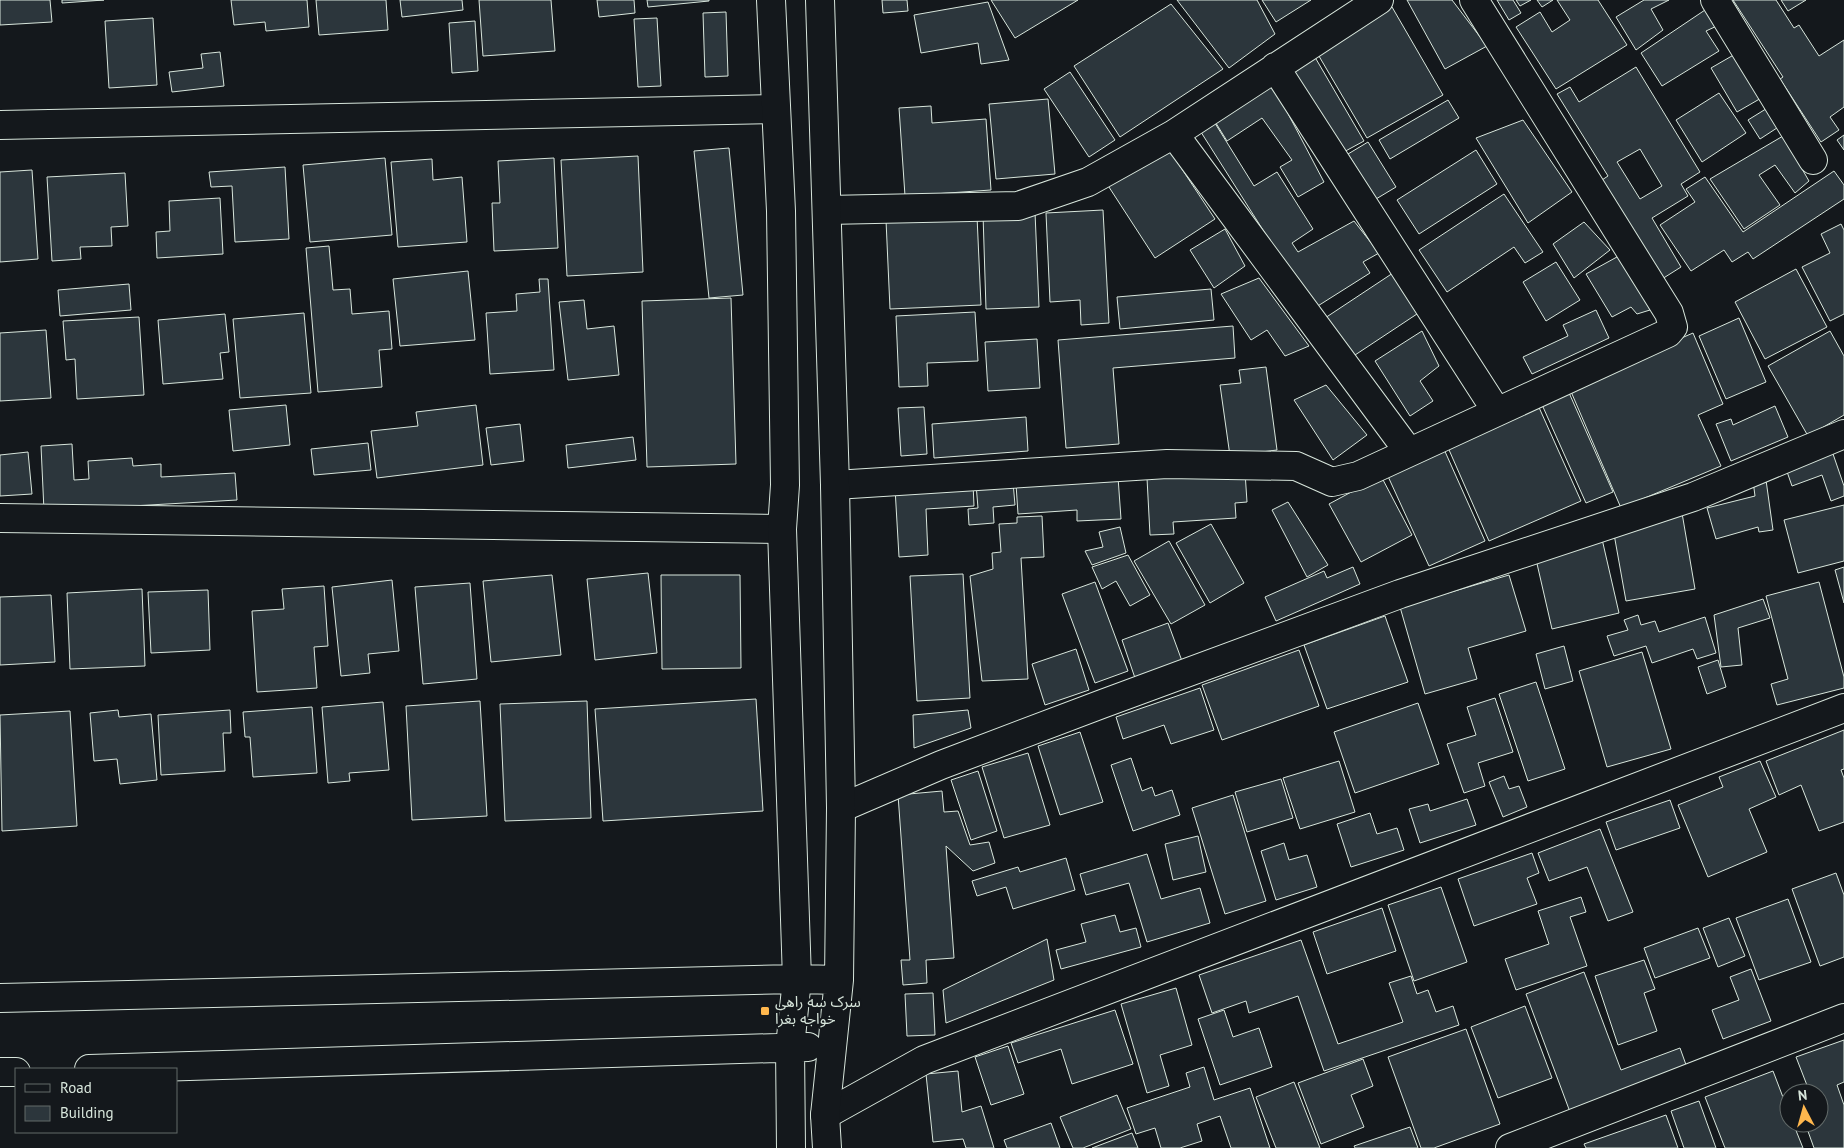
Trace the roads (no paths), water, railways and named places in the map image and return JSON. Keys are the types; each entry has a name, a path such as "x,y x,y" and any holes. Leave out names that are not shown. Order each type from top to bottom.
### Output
{"street":[{"path":"771,0 781,211 784,446 782,530 797,979 790,1047 791,1148"},
{"path":"820,0 835,485 841,808 838,980 830,1046 826,1115 827,1148"},
{"path":"827,210 1018,206 1088,182 1174,134 1378,0"},
{"path":"835,485 1167,464 1296,466 1332,482 1358,476 1668,333 1673,327 1669,313 1474,0"},
{"path":"1715,0 1813,160"},
{"path":"1275,67 1497,412"},
{"path":"0,125 776,109"},
{"path":"1174,134 1409,452"},
{"path":"841,808 950,762 1400,594 1693,497 1844,434"},
{"path":"0,518 782,530"},
{"path":"826,1115 924,1060 1844,708"},
{"path":"0,998 797,979 838,980"},
{"path":"1510,1148 1844,1018"},
{"path":"122,1068 830,1046"},
{"path":"0,1072 15,1072"}],"place":[{"name":"سرک سه راهی خواجه بغرا","path":"765,1011"}]}
